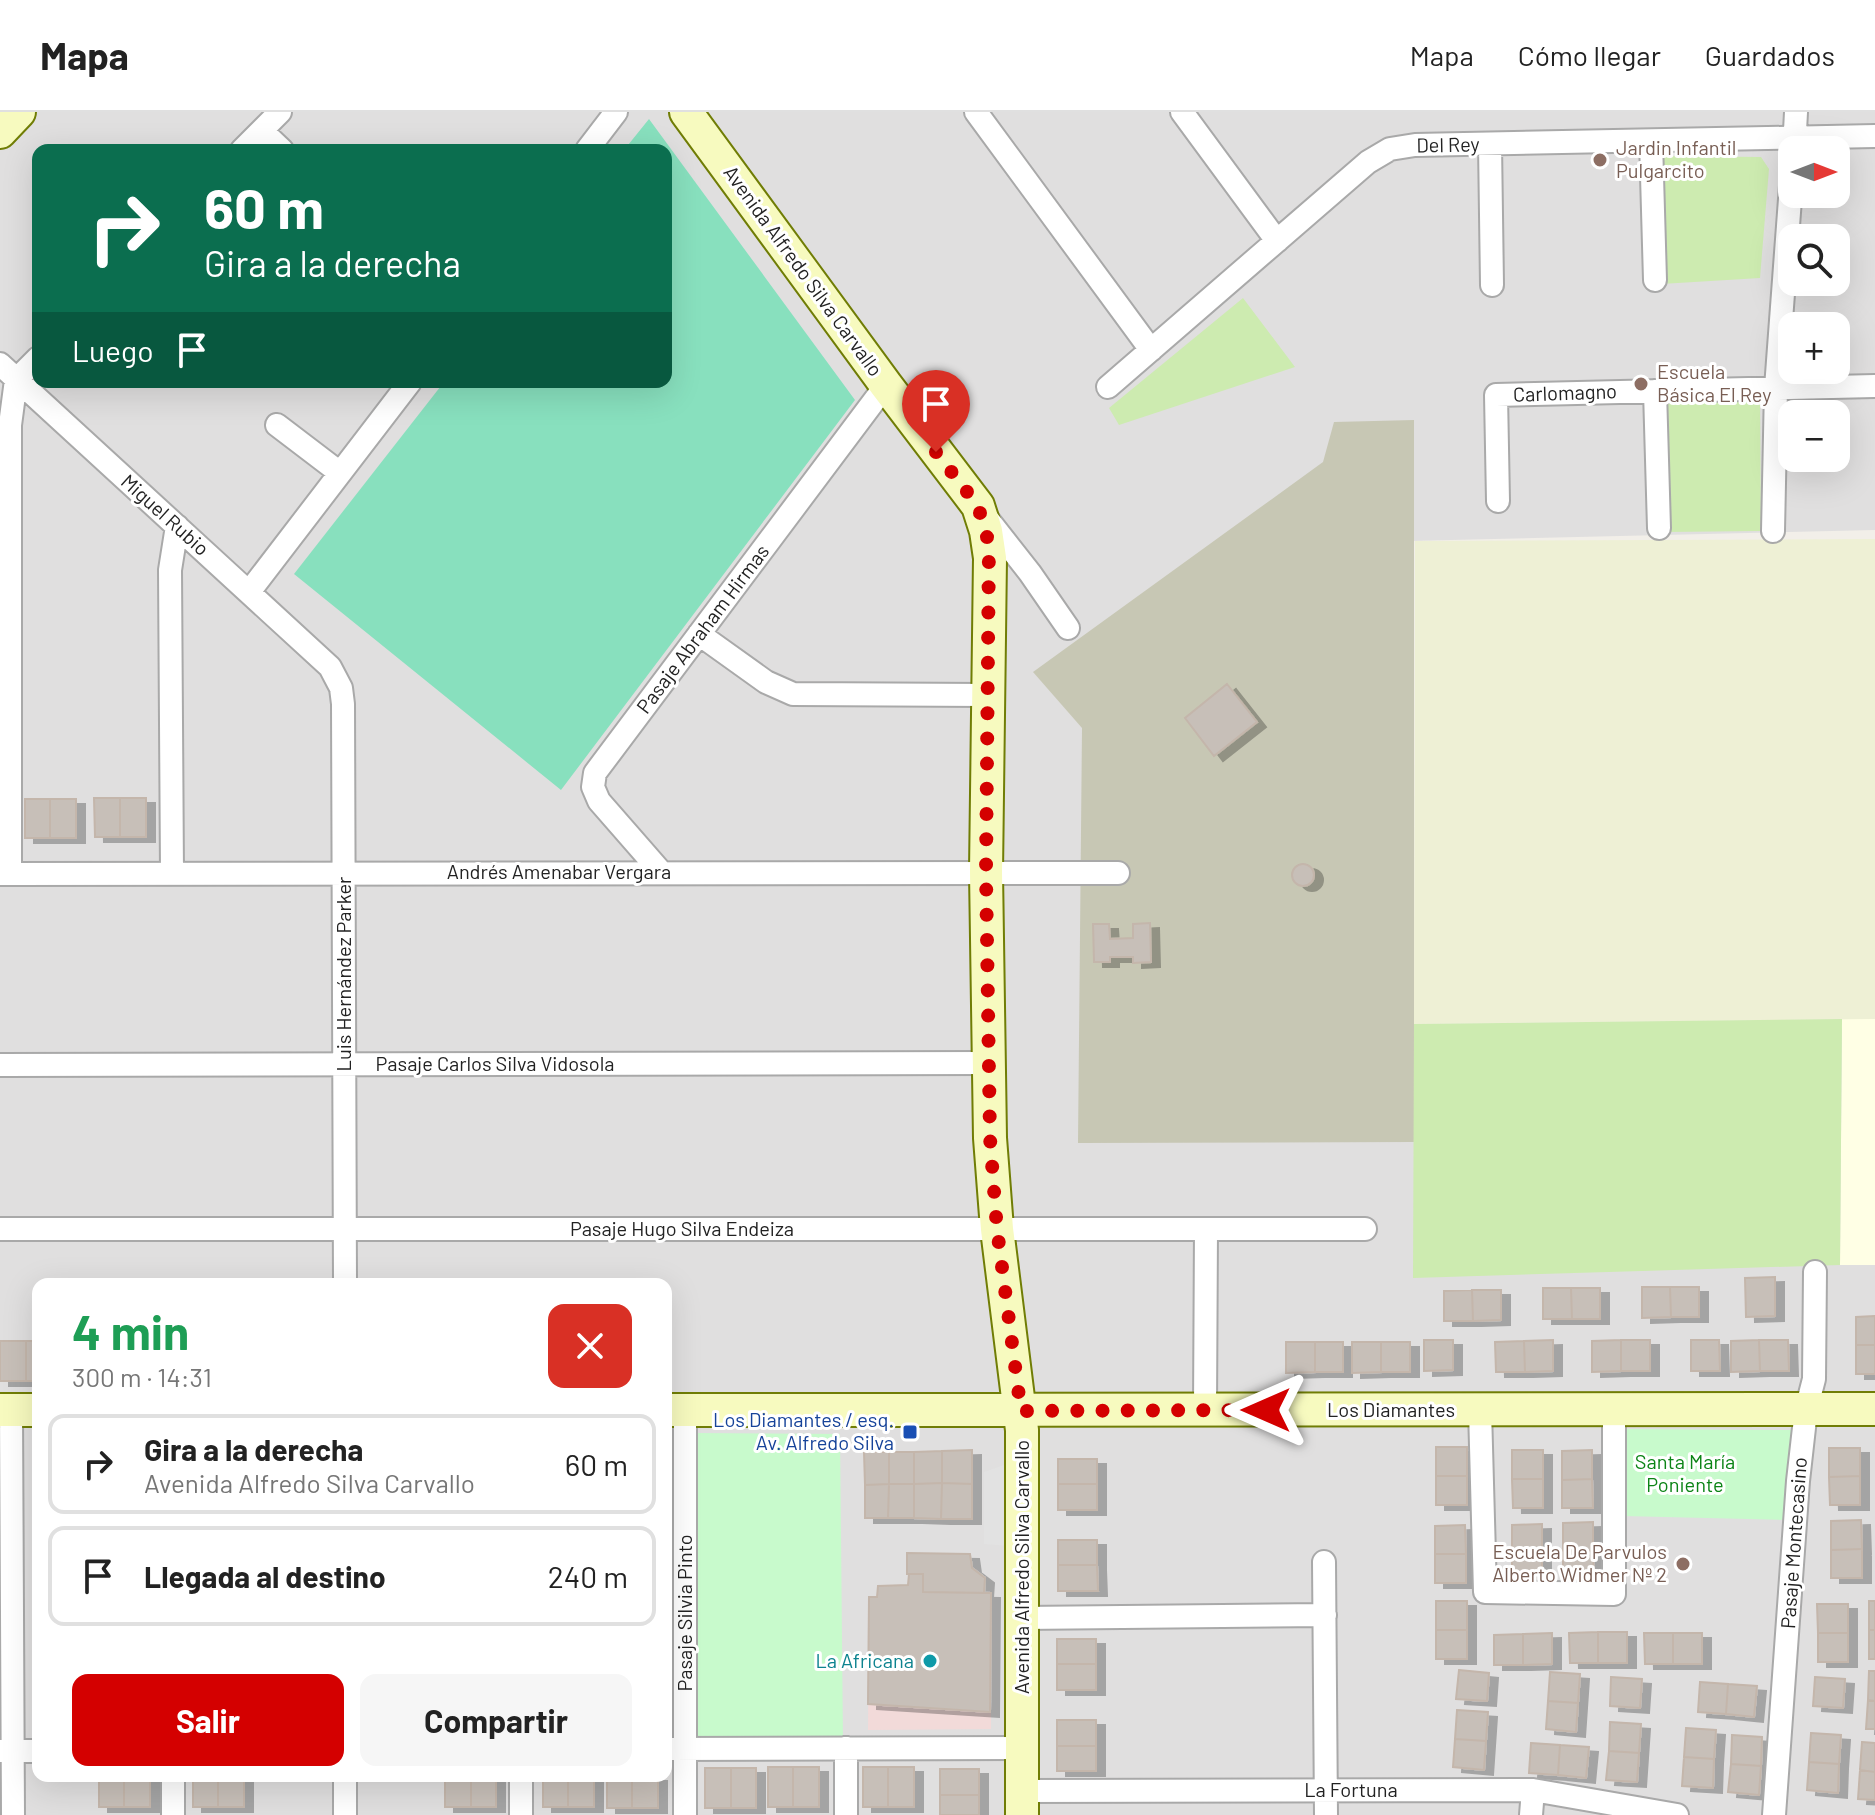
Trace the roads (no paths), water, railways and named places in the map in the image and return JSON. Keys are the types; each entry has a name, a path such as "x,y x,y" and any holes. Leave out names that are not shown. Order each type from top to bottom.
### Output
{"street":[{"path":"248,144 280,112"},
{"path":"592,144 616,112"},
{"name":"Avenida Alfredo Silva Carvallo","path":"686,112 1068,628"},
{"path":"976,112 1151,350"},
{"path":"1182,112 1277,241"},
{"path":"1794,136 1796,112"},
{"path":"262,131 276,144"},
{"name":"Del Rey","path":"1850,138 1875,136"},
{"path":"1651,141 1655,280"},
{"name":"Del Rey","path":"1108,387 1368,162 1390,149 1415,145 1651,141 1778,144"},
{"path":"1490,144 1492,285"},
{"path":"1773,531 1776,388 1789,208"},
{"path":"5,874 8,372 32,361"},
{"name":"Miguel Rubio","path":"8,372 330,667"},
{"name":"Pasaje Abraham Hirmas","path":"661,872 599,801 593,780 595,773 886,385"},
{"name":"Carlomagno","path":"1498,501 1496,395 1875,386"},
{"path":"249,592 405,388"},
{"path":"1655,391 1659,528"},
{"path":"277,425 340,473"},
{"name":"Avenida Alfredo Silva Carvallo","path":"978,506 990,558 986,872 990,1138 997,1229 1021,1411 1022,1803"},
{"path":"172,873 170,570 177,526"},
{"path":"699,634 766,682 793,694 988,695"},
{"name":"Luis Hernández Parker","path":"330,667 341,688 343,704 345,1278"},
{"name":"Andrés Amenabar Vergara","path":"5,874 1118,873"},
{"name":"Pasaje Carlos Silva Vidosola","path":"0,1065 989,1063"},
{"name":"Pasaje Hugo Silva Endeiza","path":"0,1229 1365,1229"},
{"path":"1205,1410 1206,1229"},
{"name":"Pasaje Montecasino","path":"1774,1815 1798,1481 1806,1410 1814,1379 1815,1272"},
{"name":"Los Diamantes","path":"676,1410 1875,1409"},
{"path":"13,1815 6,1751 6,1591 16,1410"},
{"name":"Pasaje Silvia Pinto","path":"676,1410 676,1749 685,1815"},
{"path":"1480,1410 1485,1592 1614,1594 1614,1410"},
{"path":"1324,1562 1326,1815"},
{"path":"1022,1618 1325,1615"},
{"path":"846,1748 846,1815"},
{"path":"676,1749 1022,1748"},
{"path":"6,1751 32,1751"},
{"path":"173,1782 173,1815"},
{"path":"345,1782 345,1815"},
{"path":"521,1782 521,1815"},
{"name":"La Fortuna","path":"1022,1803 1325,1790 1533,1790 1677,1815"},
{"path":"1531,1815 1533,1790"}],"place":[{"name":"Jardin Infantil Pulgarcito","path":"1600,160"},
{"name":"Escuela Básica El Rey","path":"1641,384"},
{"name":"Los Diamantes / esq. Av. Alfredo Silva","path":"910,1432"},
{"name":"Escuela De Parvulos Alberto Widmer Nº 2","path":"1683,1564"},
{"name":"La Africana","path":"930,1661"}],"park label":[{"name":"Santa María Poniente","path":"1685,1474"}]}
